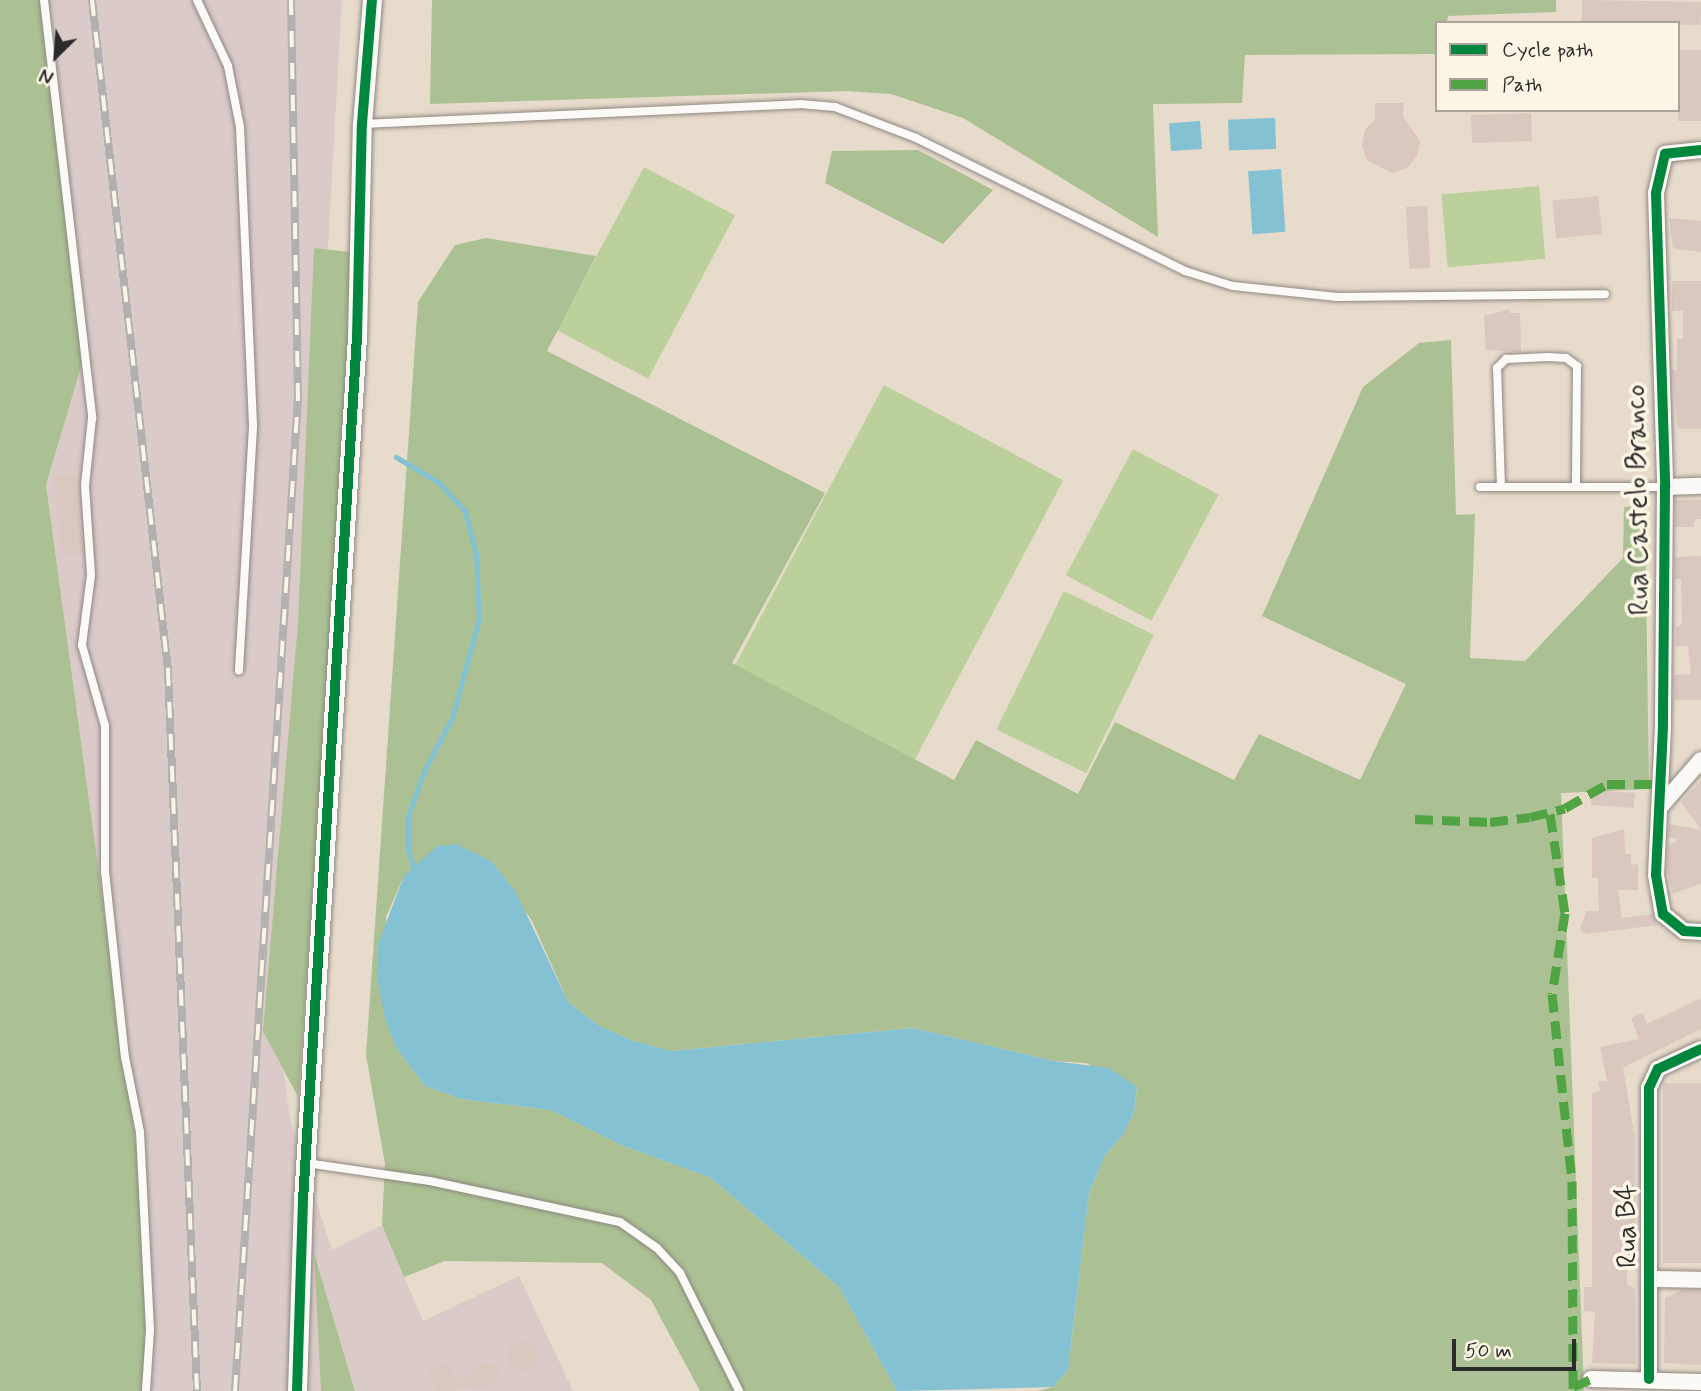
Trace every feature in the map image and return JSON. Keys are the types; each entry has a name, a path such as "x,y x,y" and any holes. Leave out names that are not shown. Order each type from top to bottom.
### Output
{"street":[{"path":"297,1391 306,1163 357,338 362,124 372,0"},
{"name":"Rua Castelo Branco","path":"1701,150 1665,154 1658,176 1656,243 1665,487 1657,893 1663,914 1684,930 1701,932"},
{"path":"1665,487 1701,486"},
{"path":"1660,807 1701,760"},
{"name":"Rua B4","path":"1649,1379 1649,1097 1653,1074 1701,1049"},
{"path":"1651,1279 1701,1280"},
{"path":"1591,1379 1613,1385 1649,1379 1701,1382"}],"lane":[{"path":"44,0 92,418 85,486 91,575 82,645 105,726 105,871 125,1057 141,1140 150,1330 146,1391"},
{"path":"197,0 228,66 240,127 253,436 239,671"},
{"path":"362,124 800,104 835,107 916,138 1185,271 1233,286 1337,298 1605,294"},
{"path":"1501,487 1497,368 1506,359 1548,357 1566,358 1577,366 1576,487"},
{"path":"1480,487 1665,487"},
{"path":"306,1163 430,1181 620,1222 657,1248 680,1273 738,1391"}],"shaded area":[{"path":"44,0 342,0 282,1055 290,1119 332,1250 382,1225 423,1321 519,1276 573,1391 150,1391 137,1152 46,485 86,350"}],"green space":[{"path":"0,0 44,0 86,350 46,485 137,1152 150,1391 0,1391"},
{"path":"432,0 1556,0 1556,12 1448,16 1447,21 1435,21 1435,54 1245,55 1242,103 1153,104 1158,237 963,118 891,94 847,91 430,104"},
{"path":"918,150 993,190 943,244 825,183 832,151"},
{"path":"644,167 735,215 648,379 557,330"},
{"path":"1539,186 1545,259 1448,267 1441,195"},
{"path":"486,238 596,256 547,351 825,493 732,663 954,780 976,740 1078,794 1115,722 1234,780 1259,734 1360,780 1406,684 1262,616 1363,387 1419,343 1451,340 1456,515 1475,514 1470,658 1525,661 1623,558 1624,507 1645,506 1649,789 1561,793 1584,1391 1037,1391 1053,1387 1068,1370 1089,1193 1105,1155 1123,1135 1134,1112 1137,1087 1086,1063 1054,1061 913,1028 671,1051 630,1040 598,1025 568,1002 532,921 491,861 404,876 386,917 397,1049 425,1086 461,1099 551,1110 621,1145 711,1178 839,1287 897,1391 700,1391 651,1300 602,1263 445,1261 404,1277 382,1225 385,1164 366,1055 418,302 455,245"},
{"path":"314,248 359,253 298,1097 263,1031 298,623"},
{"path":"884,385 1063,480 914,760 735,665"},
{"path":"1133,449 1219,495 1152,621 1066,575"},
{"path":"1064,591 1154,635 1086,773 996,729"},
{"path":"314,1253 354,1388 355,1391 321,1391"}],"water":[{"path":"1275,118 1276,149 1229,151 1228,120"},
{"path":"1200,121 1202,149 1171,151 1169,123"},
{"path":"1281,169 1285,232 1252,234 1248,171"},
{"path":"456,844 491,861 516,892 568,1002 598,1025 630,1040 671,1051 913,1028 1054,1061 1109,1068 1137,1087 1134,1112 1123,1135 1105,1155 1089,1193 1068,1370 1053,1387 897,1391 839,1287 711,1178 621,1145 551,1110 461,1099 425,1086 397,1049 385,1019 377,978 378,944 404,876 437,846"}],"building":[{"path":"1582,0 1701,2 1701,25 1680,25 1680,21 1582,21"},
{"path":"1680,50 1701,50 1701,121 1678,121"},
{"path":"1375,103 1404,103 1403,117 1420,141 1417,156 1407,168 1392,173 1367,160 1362,145 1365,130 1375,119"},
{"path":"1531,113 1532,141 1472,143 1471,115"},
{"path":"1598,196 1602,234 1556,239 1552,201"},
{"path":"1427,206 1430,268 1409,269 1406,207"},
{"path":"1669,218 1701,221 1701,252 1673,248"},
{"path":"1672,281 1701,281 1701,429 1678,429 1672,370 1677,370 1677,339 1683,339 1683,311 1672,311"},
{"path":"1510,309 1510,313 1520,313 1521,352 1486,350 1484,316"},
{"path":"75,473 83,554 62,556 53,475"},
{"path":"1675,500 1701,500 1701,519 1695,519 1694,527 1675,527"},
{"path":"1701,556 1701,700 1674,700 1674,675 1691,674 1688,646 1676,646 1676,628 1682,624 1681,579 1675,579 1675,557"},
{"path":"1701,781 1701,830 1681,802"},
{"path":"1592,790 1635,793 1634,808 1591,805"},
{"path":"1669,824 1701,830 1701,883 1673,894 1667,870 1668,846 1678,840 1668,836"},
{"path":"1624,829 1625,854 1631,854 1631,865 1638,864 1638,890 1618,890 1622,918 1652,914 1657,925 1587,934 1580,930 1586,911 1599,911 1598,878 1592,878 1592,838"},
{"path":"1701,998 1701,1029 1623,1068 1635,1138 1635,1237 1632,1258 1627,1258 1627,1285 1635,1288 1636,1364 1592,1363 1595,1312 1584,1311 1584,1287 1592,1287 1592,1093 1600,1091 1598,1081 1607,1081 1600,1047 1639,1039 1631,1018 1643,1013 1647,1024"},
{"path":"1663,1083 1701,1083 1701,1263 1663,1263"},
{"path":"1683,1290 1701,1290 1701,1365 1664,1363 1665,1298"},
{"path":"522,1341 528,1342 536,1350 536,1362 528,1370 522,1371 516,1370 508,1362 507,1356 508,1350 516,1342"},
{"path":"448,1361 459,1386 480,1362 498,1366 497,1380 487,1390 455,1386 457,1391 437,1391 428,1370"}],"waterway":[{"path":"396,457 438,482 465,511 476,554 479,619 452,718 425,769 408,816 408,850 414,870"}],"railway":[{"path":"92,0 168,670 197,1391"},
{"path":"235,1391 298,399 291,0"}],"marked path":[{"path":"1415,819 1490,822 1530,817 1565,808 1607,784 1661,784"},
{"path":"1550,814 1565,913 1552,994 1572,1181 1573,1391"},
{"path":"1573,1387 1591,1379"}],"cycle path":[{"path":"297,1391 303,1200 357,338 362,124 372,0"},
{"path":"1701,150 1665,154 1656,193 1665,487 1663,727 1656,875 1663,914 1684,931 1701,932"},
{"path":"1649,1379 1649,1088 1658,1069 1701,1049"}]}
